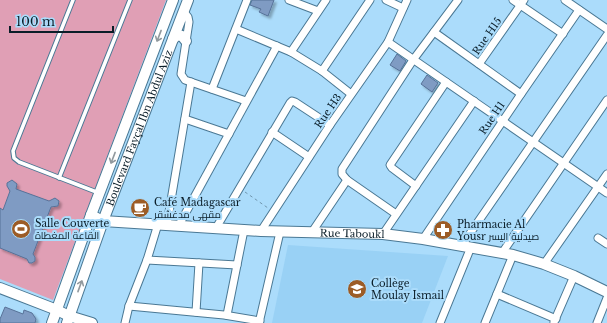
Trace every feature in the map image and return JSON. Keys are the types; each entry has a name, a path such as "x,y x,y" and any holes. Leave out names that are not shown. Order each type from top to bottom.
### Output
{"main road":[{"name":"Boulevard Fayçal Ibn Abdul Aziz","path":"52,323 91,215 173,0"},
{"name":"Boulevard Fayçal Ibn Abdul Aziz","path":"68,320 103,221 188,0"},
{"path":"173,39 179,35 186,41"},
{"name":"Rue Taboukl","path":"91,215 103,221 280,232 383,234 423,239 513,255 544,264 574,276 607,292"},
{"path":"1,292 57,310 68,320 92,323"}],"street":[{"path":"212,89 247,0"},
{"path":"289,0 318,11"},
{"path":"292,52 326,0"},
{"path":"322,71 370,0"},
{"path":"386,0 403,8"},
{"name":"Rue H3","path":"262,231 330,125 388,42 407,0"},
{"path":"396,214 347,180 342,174 342,169 413,60 458,0"},
{"path":"513,0 523,3 563,34"},
{"path":"565,0 607,29"},
{"name":"Rue H15","path":"480,64 523,3"},
{"name":"Rue H1","path":"423,239 579,10"},
{"path":"184,12 188,17 189,22 181,74 184,80 246,101"},
{"path":"236,29 292,52 322,71 351,94"},
{"path":"434,32 521,94"},
{"path":"440,323 466,246 533,142 607,35"},
{"path":"388,42 607,193"},
{"path":"179,225 276,46"},
{"path":"125,323 129,306 163,224 185,119 191,82"},
{"path":"416,186 390,165 446,82"},
{"path":"502,253 607,100"},
{"path":"216,228 288,104 292,101 330,125"},
{"path":"383,234 474,101"},
{"path":"185,119 228,134"},
{"path":"272,132 309,157"},
{"path":"544,264 607,174"},
{"path":"312,232 347,180"},
{"path":"227,315 244,230"},
{"path":"129,306 227,315 259,322 280,232"},
{"path":"598,238 607,244"},
{"path":"485,323 513,255"},
{"path":"147,260 237,265"},
{"path":"196,312 199,263"},
{"path":"497,294 555,321 574,276"},
{"path":"597,323 607,298"}],"lane":[{"path":"73,0 13,151 14,158 19,162 100,193"},
{"path":"59,178 130,0"}],"path":[{"path":"240,188 274,212"}],"shaded area":[{"path":"0,0 166,0 53,300 0,279"},
{"name":"Collège Moulay Ismail","path":"288,245 448,256 422,323 272,323"}],"building":[{"path":"252,0 274,0 268,16 259,12 261,9 250,5"},
{"path":"397,54 406,61 400,71 390,65"},
{"path":"427,75 438,83 432,92 421,84"},
{"name":"Salle Couverte القاعة المغطاة","path":"12,180 17,184 16,189 49,201 55,198 59,201 58,206 51,207 33,254 35,261 32,263 29,263 27,259 0,248 0,208 3,210 10,191 7,183"},
{"path":"5,307 23,314 24,310 32,313 36,319 35,323 0,323"}],"place":[{"name":"Café Madagascar مقهى مدغشقر","path":"140,208"},
{"name":"Salle Couverte القاعة المغطاة","path":"21,229"},
{"name":"Pharmacie Al Yousr صيدلية اليسر","path":"443,230"},
{"name":"Collège Moulay Ismail","path":"357,289"}]}
